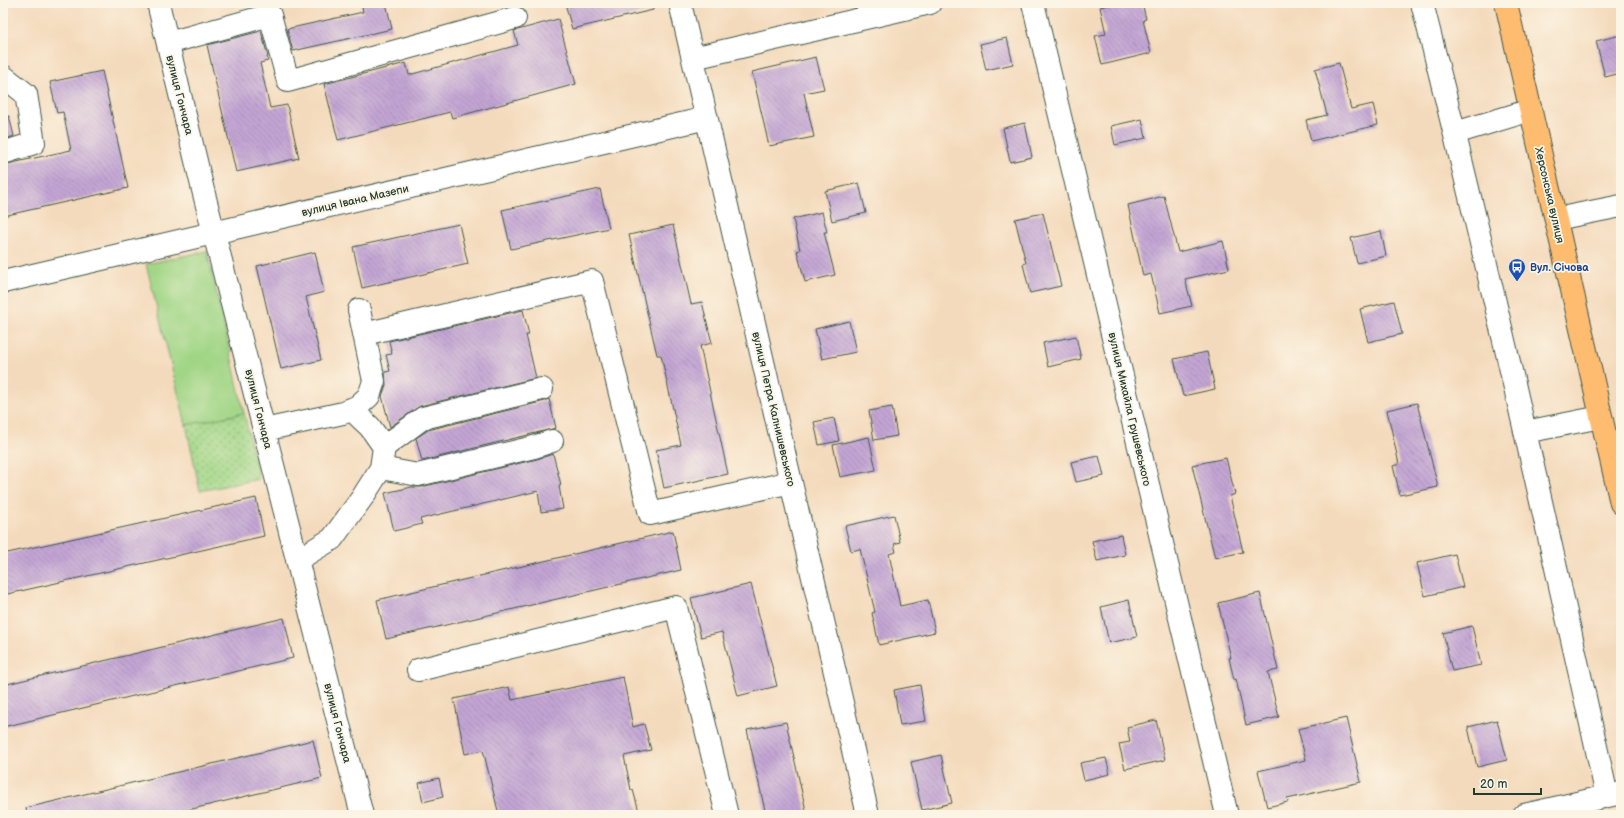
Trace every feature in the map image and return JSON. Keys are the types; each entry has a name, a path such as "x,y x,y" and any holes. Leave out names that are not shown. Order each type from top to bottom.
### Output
{"main road":[{"name":"Херсонська вулиця","path":"1506,3 1621,503"}],"street":[{"name":"вулиця Гончара","path":"158,3 214,233 362,815"},
{"name":"вулиця Петра Калнишевського","path":"680,3 868,815"},
{"path":"693,58 930,3"},
{"name":"вулиця Михайла Грушевського","path":"1033,3 1227,815"},
{"path":"1422,3 1455,133 1525,432 1614,794 1524,815"},
{"path":"168,43 269,9 288,80 515,18"},
{"path":"3,76 26,94 34,143 3,153"},
{"path":"1455,133 1531,110"},
{"name":"вулиця Івана Мазепи","path":"3,282 707,118"},
{"path":"1556,219 1621,206"},
{"path":"364,334 592,281 650,514 791,482"},
{"path":"264,430 343,413 358,406 369,396 374,381 359,310"},
{"path":"297,560 332,538 362,498 382,458 423,418 542,389"},
{"path":"351,409 370,427 382,458 418,475 527,449 552,441"},
{"path":"1525,432 1601,417"},
{"path":"418,670 676,606 727,815"}],"green space":[{"path":"207,251 244,413 186,425 146,264"},
{"path":"244,413 259,479 200,491 186,425"}],"building":[{"path":"361,3 386,3 392,29 293,51 287,29 363,12"},
{"path":"565,3 653,3 653,10 572,29"},
{"path":"1117,3 1142,3 1146,19 1143,20 1151,53 1102,65 1095,36 1106,34 1100,7"},
{"path":"558,19 576,84 452,118 450,112 338,140 324,84 406,63 409,75 518,45 514,31"},
{"path":"261,31 268,61 260,63 270,108 287,105 299,158 236,172 207,45"},
{"path":"1621,35 1621,73 1605,77 1596,41"},
{"path":"1007,38 1013,64 986,70 980,44"},
{"path":"816,57 824,89 804,93 814,137 769,146 752,72"},
{"path":"1339,63 1351,109 1373,104 1378,125 1311,141 1306,120 1327,115 1315,69"},
{"path":"102,71 128,188 3,216 3,165 71,150 63,112 57,113 50,82"},
{"path":"9,116 14,136 3,140 3,117"},
{"path":"1142,119 1146,138 1115,145 1111,126"},
{"path":"1025,123 1032,157 1010,162 1003,128"},
{"path":"859,183 866,213 832,221 825,191"},
{"path":"600,189 609,228 511,249 502,210"},
{"path":"1164,196 1178,252 1223,241 1229,269 1185,279 1192,306 1160,313 1151,274 1143,276 1128,205"},
{"path":"822,212 827,232 824,232 835,275 805,282 797,251 800,250 793,219"},
{"path":"1043,213 1061,286 1030,293 1023,264 1026,263 1015,219"},
{"path":"459,224 468,264 362,288 353,247"},
{"path":"673,225 691,304 702,302 712,343 700,346 728,474 664,488 656,450 681,445 661,355 657,355 629,235"},
{"path":"1381,231 1386,256 1357,263 1351,238"},
{"path":"315,252 324,292 306,297 321,360 281,369 257,266"},
{"path":"1394,301 1402,334 1368,342 1360,309"},
{"path":"523,310 529,335 526,335 536,378 420,406 390,427 382,396 386,385 385,372 390,371 386,355 392,354 389,341"},
{"path":"849,321 856,352 822,359 815,329"},
{"path":"1076,336 1081,359 1048,367 1043,343"},
{"path":"1207,352 1215,389 1183,396 1174,359"},
{"path":"549,399 556,428 422,461 416,438 428,430"},
{"path":"1417,403 1438,487 1400,495 1393,466 1399,464 1387,410"},
{"path":"892,407 897,436 874,440 869,411"},
{"path":"834,418 839,441 819,445 814,422"},
{"path":"869,437 876,470 840,477 833,445"},
{"path":"553,454 561,485 559,486 563,509 541,512 538,491 420,519 422,524 394,531 385,493 412,487 421,487"},
{"path":"1099,456 1104,476 1076,482 1071,462"},
{"path":"1226,458 1235,494 1230,496 1243,552 1215,558 1192,465"},
{"path":"256,498 264,536 3,595 3,554"},
{"path":"894,515 900,542 894,544 896,552 889,554 900,606 928,600 935,632 879,645 872,613 875,612 860,549 851,551 845,526"},
{"path":"673,531 681,570 386,639 377,600"},
{"path":"1121,535 1125,555 1097,561 1092,541"},
{"path":"1455,554 1463,587 1425,596 1417,563"},
{"path":"751,584 777,686 738,696 722,632 701,637 691,598"},
{"path":"1260,593 1278,670 1268,672 1279,717 1246,725 1236,679 1234,680 1229,658 1231,658 1218,603"},
{"path":"1129,600 1137,637 1109,643 1101,607"},
{"path":"284,618 293,658 3,727 3,685"},
{"path":"1472,626 1481,665 1452,671 1443,633"},
{"path":"623,677 633,727 644,724 651,750 624,756 631,790 633,790 640,815 499,815 483,750 465,754 454,699 509,687 512,700"},
{"path":"920,685 926,721 900,725 894,690"},
{"path":"1346,718 1361,782 1287,799 1288,802 1267,807 1258,771 1306,760 1298,729"},
{"path":"1156,720 1165,760 1125,769 1119,744 1130,742 1127,727"},
{"path":"1497,720 1507,760 1477,767 1468,727"},
{"path":"786,722 807,815 766,815 747,730"},
{"path":"313,740 322,778 167,815 27,815 26,808"},
{"path":"941,755 952,803 922,810 911,762"},
{"path":"1106,758 1110,774 1084,780 1080,763"},
{"path":"439,778 443,797 423,802 419,783"}],"place":[{"name":"Вул. Січова","path":"1517,282"}]}
